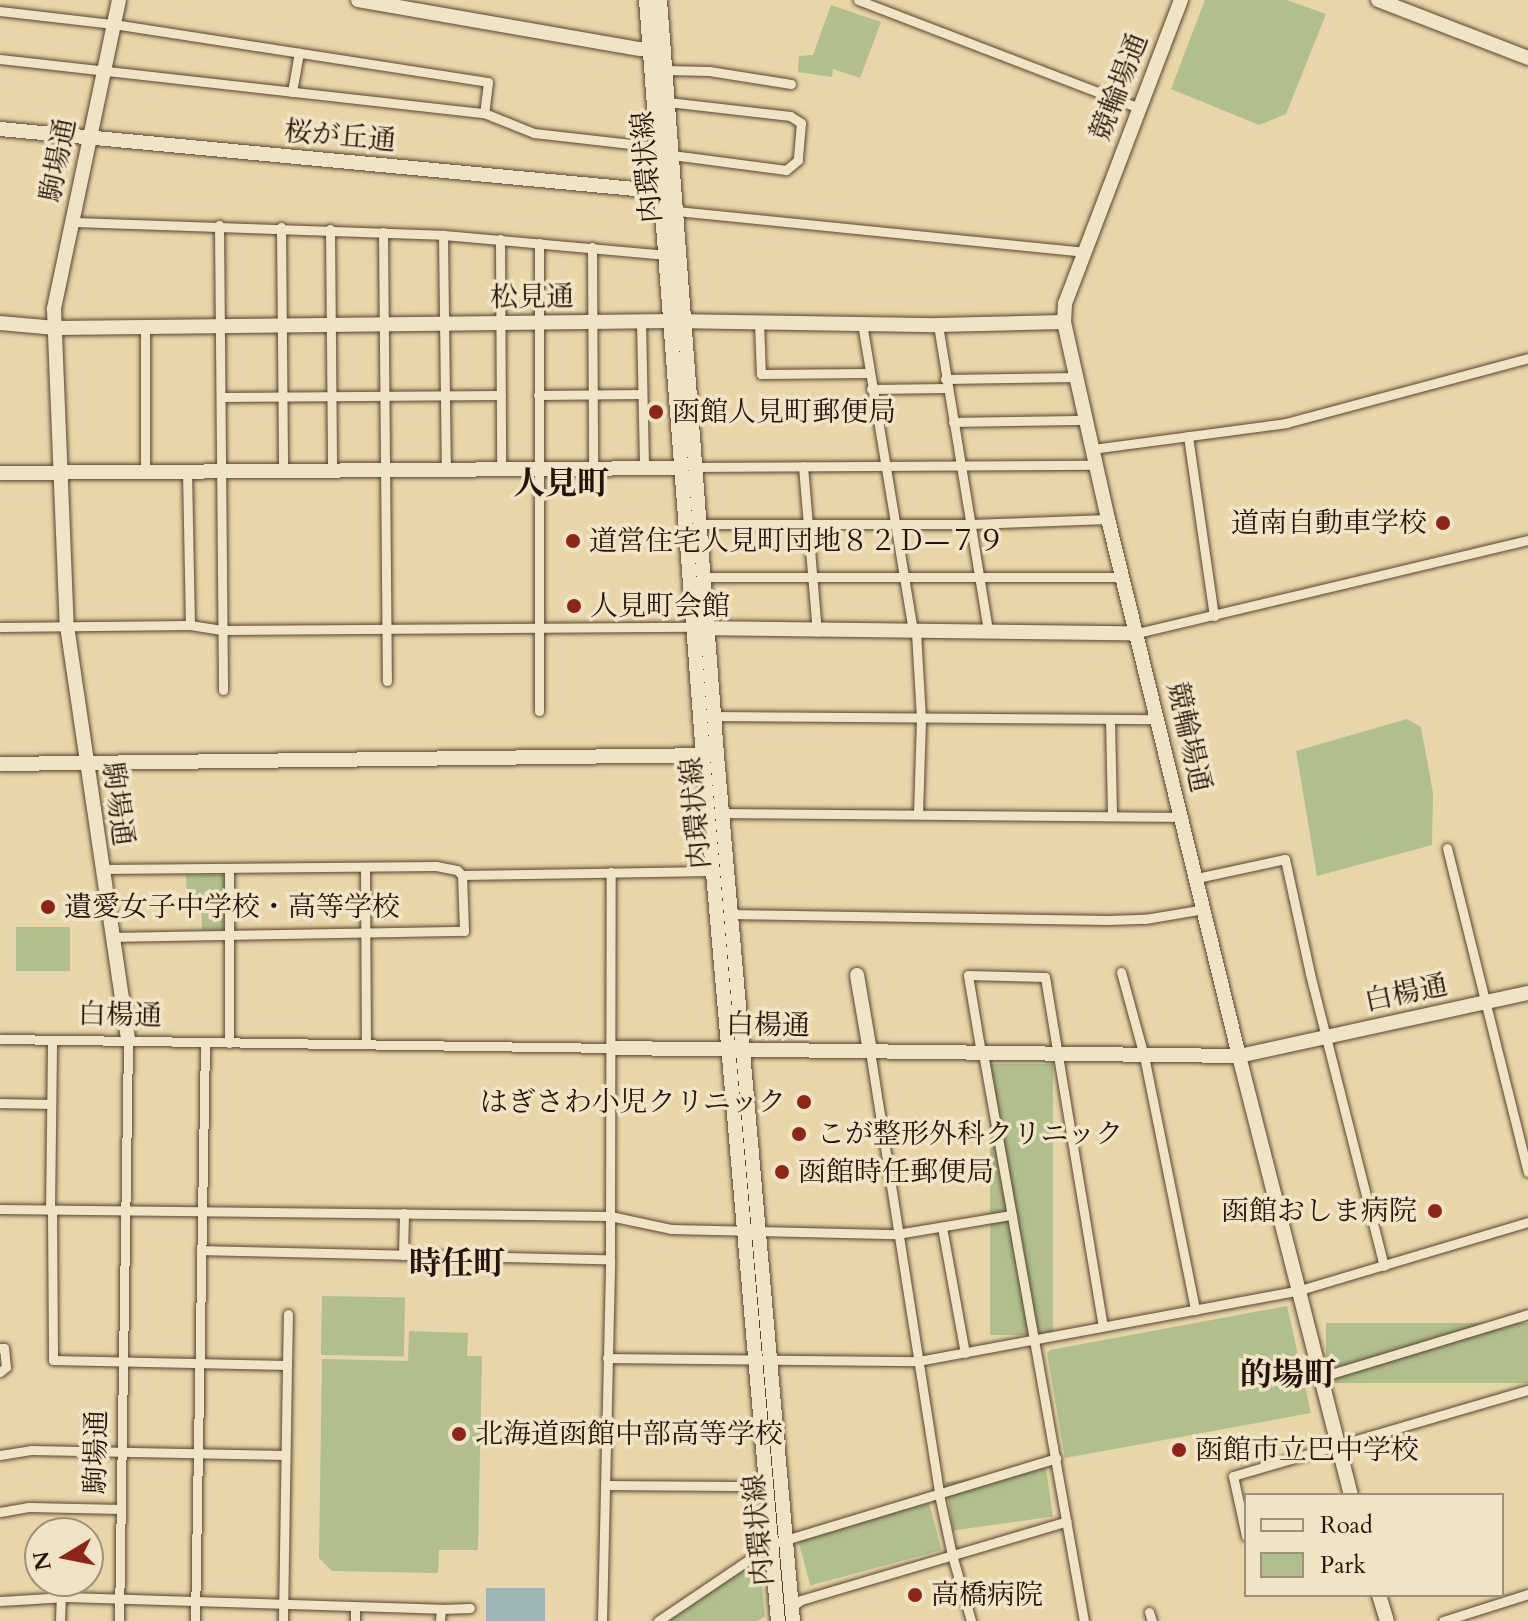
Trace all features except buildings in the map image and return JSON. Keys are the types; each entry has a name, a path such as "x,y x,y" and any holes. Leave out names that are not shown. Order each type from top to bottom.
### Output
{"street":[{"name":"駒場通","path":"119,0 54,309 67,626 128,1040 119,1621"},
{"path":"358,0 657,48"},
{"name":"内環状線","path":"646,0 665,70 672,155 665,255 678,321"},
{"name":"内環状線","path":"660,0 657,147 676,211 678,321 710,755 713,871 724,914 744,1050 752,1231"},
{"path":"858,0 1139,108"},
{"name":"競輪場通","path":"1181,0 1065,304 1064,322 1108,519 1239,1056 1350,1493"},
{"path":"1378,0 1528,58"},
{"path":"0,11 113,24 488,82 484,113"},
{"path":"292,92 299,53"},
{"path":"0,59 484,113 534,133 657,147"},
{"path":"665,70 709,71 791,84"},
{"path":"668,102 790,116 801,123 798,160 786,170 672,155"},
{"name":"桜が丘通","path":"0,129 668,192"},
{"path":"676,211 1084,252"},
{"path":"72,222 443,235 665,255"},
{"path":"219,225 223,690"},
{"path":"281,227 283,470"},
{"path":"330,229 332,469"},
{"path":"383,232 387,681"},
{"path":"443,235 446,469"},
{"path":"500,239 501,468"},
{"path":"539,243 536,467 539,711"},
{"path":"592,247 593,467"},
{"name":"松見通","path":"0,323 56,328 678,321 938,325 1064,322"},
{"path":"641,322 644,467"},
{"path":"759,323 761,374 868,373"},
{"path":"862,323 868,373 914,631 921,719 918,814"},
{"path":"145,325 145,471"},
{"path":"938,325 988,632"},
{"path":"1092,449 1325,414 1528,358"},
{"path":"871,389 1077,377"},
{"path":"538,395 642,394"},
{"path":"222,397 501,395"},
{"path":"953,422 1087,420"},
{"path":"1188,436 1214,616"},
{"path":"0,473 1096,465"},
{"path":"803,466 817,631"},
{"name":"内環状線","path":"689,468 700,524 704,577 701,628 714,716 710,755 722,813 729,1050 752,1231 783,1618"},
{"path":"187,471 190,625"},
{"path":"700,524 971,524 1108,519"},
{"path":"0,627 190,625 222,630 540,627 1137,633 1528,540"},
{"path":"704,577 1123,577"},
{"path":"714,716 1158,719"},
{"path":"1110,719 1112,816"},
{"path":"0,764 710,755"},
{"path":"722,813 1181,817"},
{"path":"1447,848 1528,1172"},
{"path":"1197,878 1285,859 1384,1266"},
{"path":"101,869 436,866 457,870 462,875 464,931 112,937"},
{"path":"365,868 366,1044"},
{"path":"229,869 229,1043"},
{"path":"462,875 713,871"},
{"path":"602,1621 610,1259 611,872"},
{"path":"724,914 1108,920 1145,919 1205,909"},
{"path":"1121,972 1144,1056 1195,1310"},
{"path":"857,975 939,1494 971,1621"},
{"path":"1084,1621 968,975 1045,977 1103,1326"},
{"name":"白楊通","path":"0,1039 1239,1056 1528,993"},
{"path":"52,1040 53,1360 287,1365"},
{"path":"195,1621 205,1042"},
{"path":"0,1103 51,1104"},
{"path":"0,1209 610,1216 671,1229 897,1234 1011,1215"},
{"path":"403,1255 404,1213"},
{"path":"607,1358 918,1361 1300,1290 1528,1222"},
{"path":"942,1227 965,1353"},
{"path":"201,1250 610,1259"},
{"path":"283,1621 288,1314"},
{"path":"1321,1377 1528,1314"},
{"path":"0,1348 4,1348 6,1367 0,1372"},
{"name":"内環状線","path":"763,1359 767,1486 779,1542"},
{"path":"1244,1527 1233,1476 1528,1390"},
{"path":"0,1455 31,1450 285,1455"},
{"path":"658,1621 779,1542 1056,1458"},
{"path":"606,1485 767,1486"},
{"path":"0,1512 29,1507 121,1509"},
{"path":"783,1618 801,1600 1067,1521"},
{"path":"1443,1621 1528,1594"},
{"path":"1380,1597 1387,1621"},
{"path":"60,1621 61,1598"},
{"path":"0,1601 61,1598 355,1608 470,1608"},
{"path":"355,1608 355,1621"},
{"path":"440,1621 441,1609"},
{"path":"1479,1609 1482,1621"}],"green space":[{"path":"1205,0 1287,0 1326,14 1286,114 1259,125 1171,89"},
{"path":"831,5 881,22 860,78 833,69 832,77 798,72 799,56 813,55"},
{"path":"1407,719 1421,727 1433,793 1432,845 1317,876 1296,751"},
{"path":"186,875 223,875 226,878 227,929 202,930 201,900 187,900"},
{"path":"16,927 70,927 70,971 16,971"},
{"path":"990,1064 1053,1064 1053,1335 990,1335"},
{"path":"322,1296 405,1297 404,1356 321,1355"},
{"path":"1287,1306 1311,1413 1065,1458 1047,1353 1050,1350"},
{"path":"1326,1323 1528,1323 1528,1383 1326,1383"},
{"path":"409,1331 468,1333 467,1356 482,1356 478,1550 439,1550 438,1573 332,1571 319,1558 322,1359 408,1361"},
{"path":"1046,1468 1053,1517 953,1531 946,1482"},
{"path":"929,1503 942,1550 810,1586 798,1538"},
{"path":"755,1561 760,1563 765,1616 758,1621 669,1621"}],"water":[{"path":"486,1588 545,1588 545,1621 486,1621"}],"place":[{"name":"函館人見町郵便局","path":"656,412"},
{"name":"道南自動車学校","path":"1443,523"},
{"name":"道営住宅人見町団地８２Ｄ―７９","path":"573,541"},
{"name":"人見町会館","path":"574,606"},
{"name":"遺愛女子中学校・高等学校","path":"48,907"},
{"name":"はぎさわ小児クリニック","path":"804,1102"},
{"name":"こが整形外科クリニック","path":"799,1134"},
{"name":"函館時任郵便局","path":"782,1172"},
{"name":"函館おしま病院","path":"1435,1211"},
{"name":"北海道函館中部高等学校","path":"459,1434"},
{"name":"函館市立巴中学校","path":"1179,1450"},
{"name":"高橋病院","path":"915,1595"}],"district":[{"name":"人見町","path":"561,484"},
{"name":"時任町","path":"457,1264"},
{"name":"的場町","path":"1288,1375"}]}
